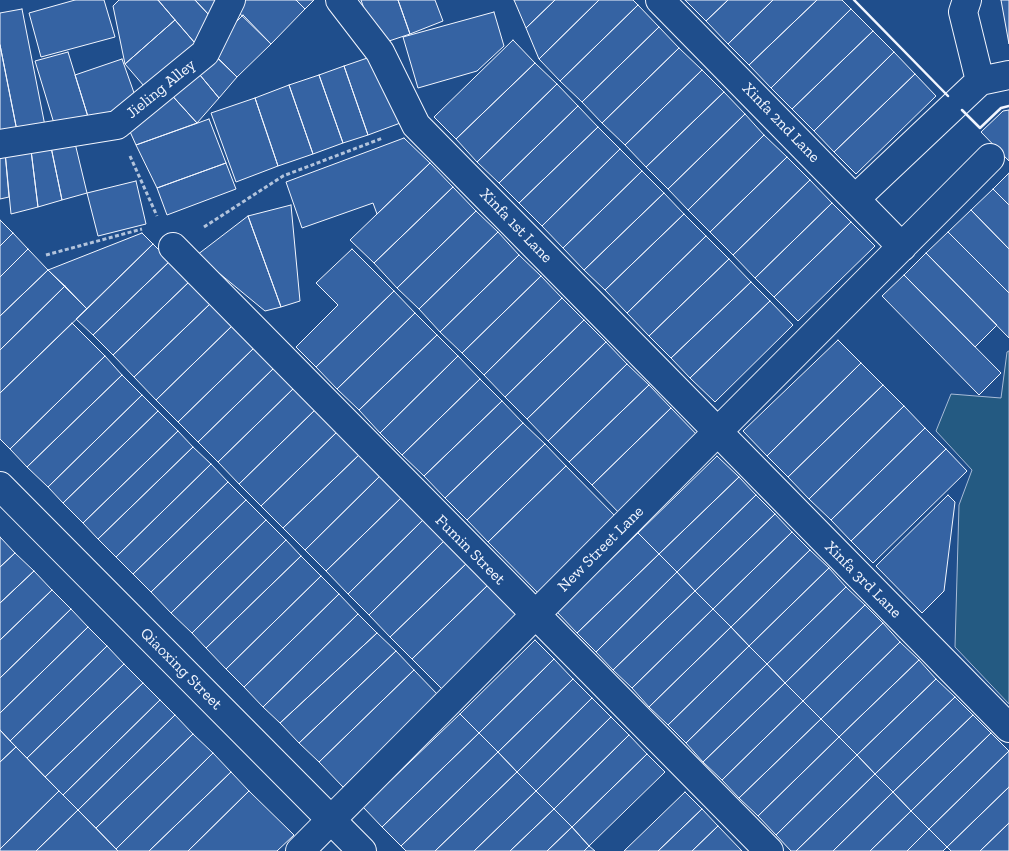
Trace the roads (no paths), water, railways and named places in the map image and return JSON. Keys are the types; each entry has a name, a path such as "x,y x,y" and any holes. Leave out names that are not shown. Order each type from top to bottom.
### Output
{"street":[{"name":"Jieling Alley","path":"0,144 117,125 205,53 231,0"},
{"name":"Xinfa 1st Lane","path":"340,0 380,52 416,125 718,432"},
{"name":"Xinfa 2nd Lane","path":"660,0 902,247"},
{"path":"967,0 963,12 980,82"},
{"path":"855,199 980,82 1009,75"},
{"name":"New Street Lane","path":"300,851 990,158"},
{"name":"Fumin Street","path":"173,247 769,851"},
{"name":"Xinfa 3rd Lane","path":"718,432 1009,728"},
{"name":"Qiaoxing Street","path":"0,486 362,851"}]}
